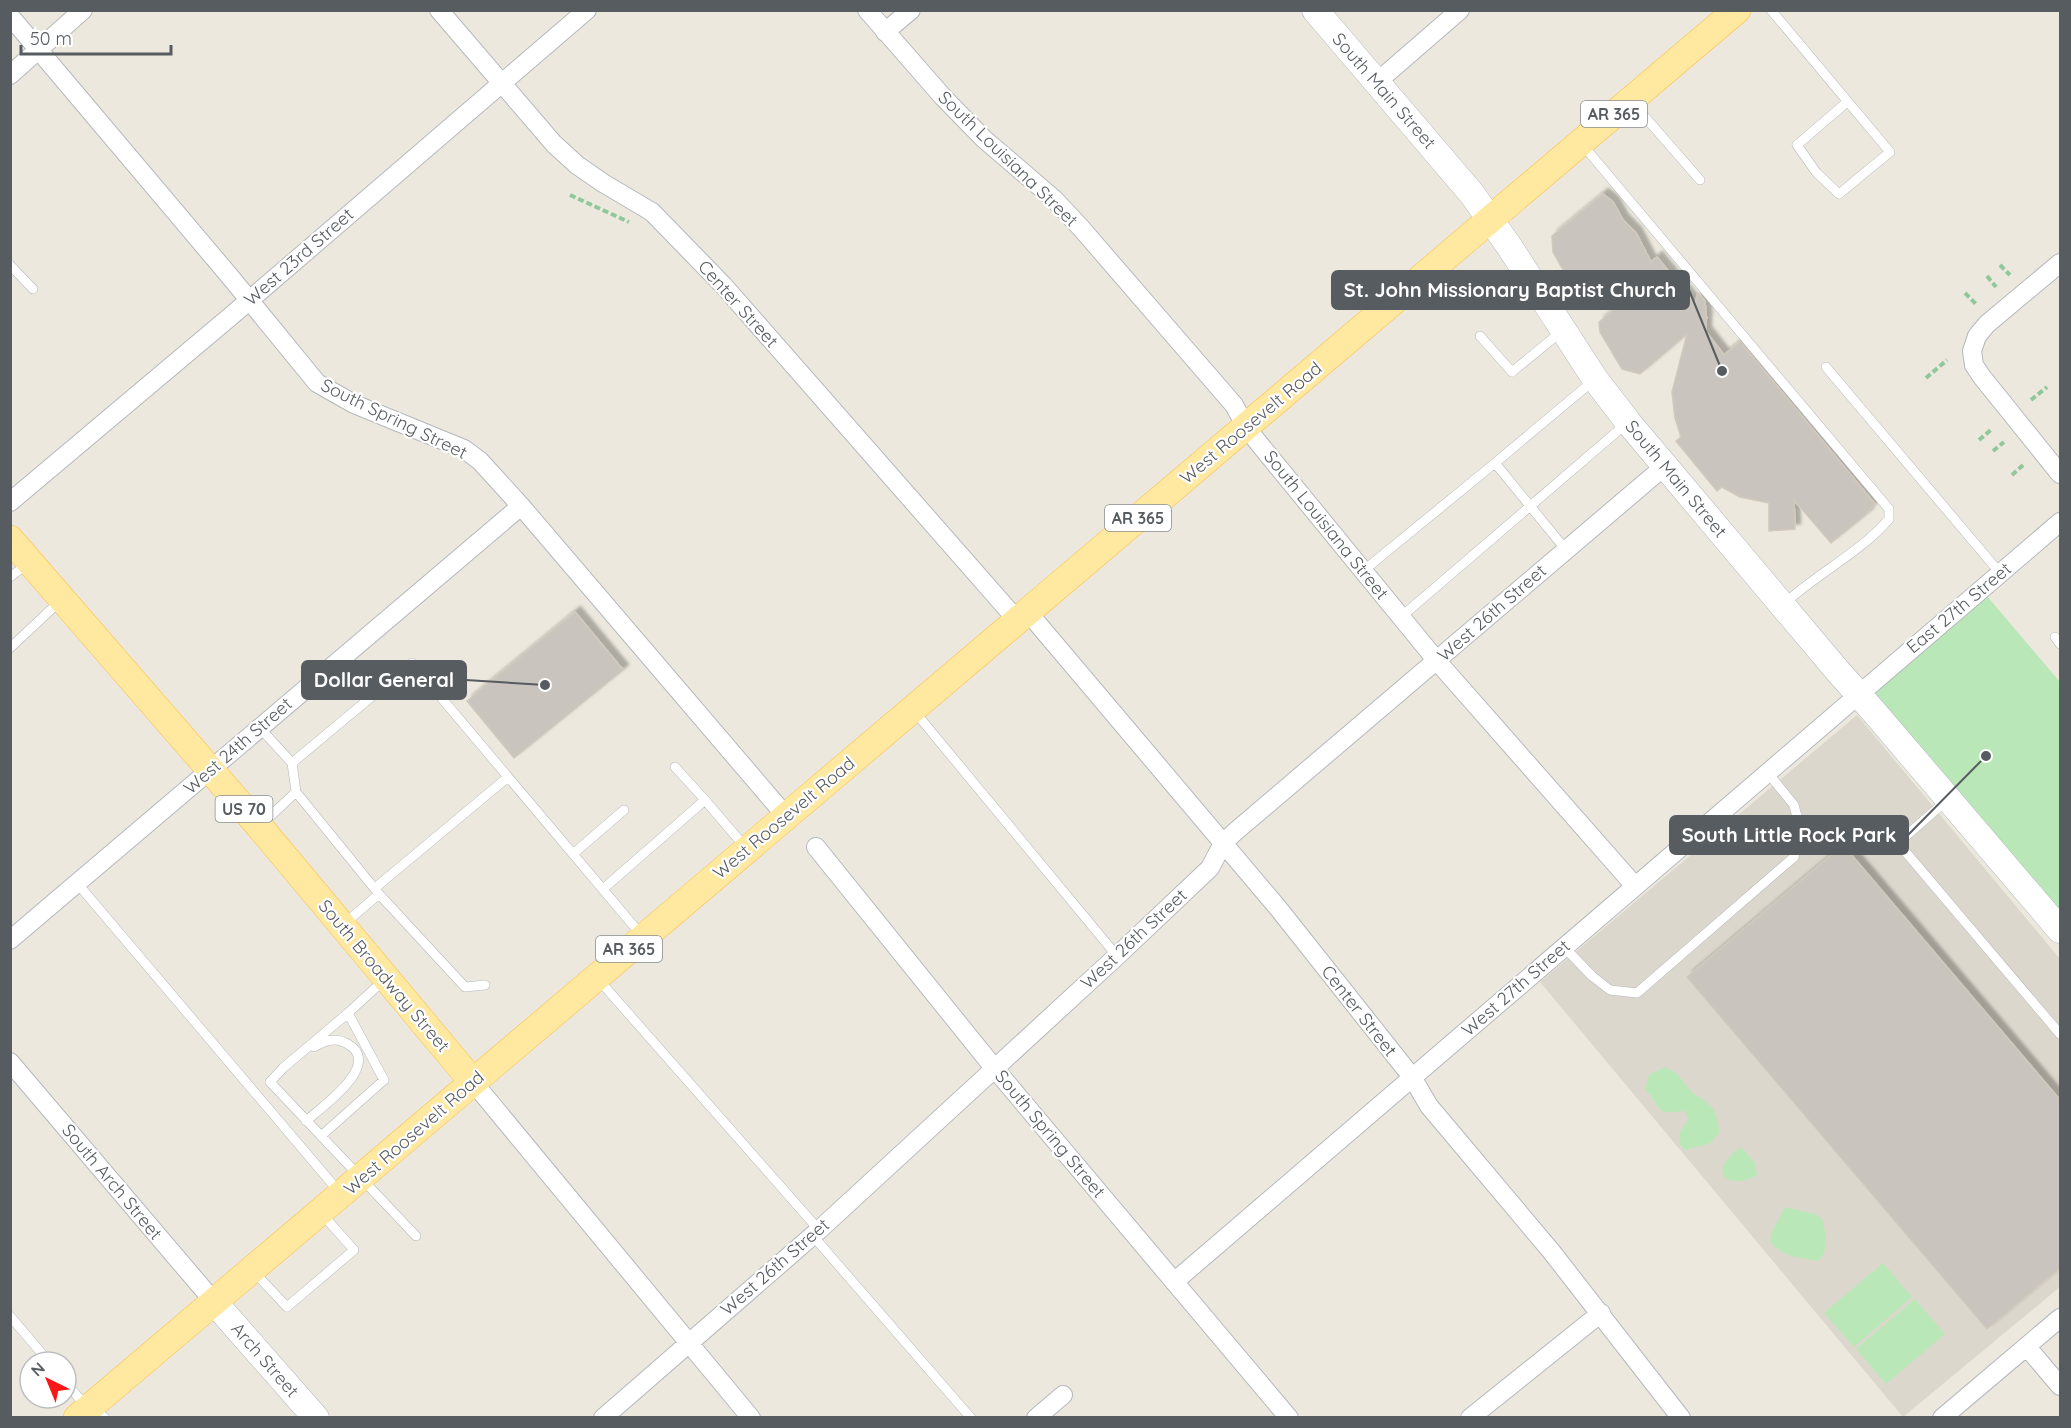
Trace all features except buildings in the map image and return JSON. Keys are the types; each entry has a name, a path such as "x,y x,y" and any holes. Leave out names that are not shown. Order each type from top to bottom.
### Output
{"main road":[{"name":"AR 365","path":"1490,219 1737,10"},
{"name":"West Roosevelt Road","path":"91,1413 252,1270 785,815 914,710 1490,219"},
{"name":"South Broadway Street","path":"10,539 21,569 62,600 112,654 473,1082"}],"street":[{"path":"10,75 83,10"},
{"name":"Center Street","path":"440,10 554,144 577,165 652,212 723,285 1223,843 1278,908 1412,1077 1430,1106 1601,1313 1681,1418"},
{"name":"West 23rd Street","path":"10,502 587,10"},
{"name":"South Louisiana Street","path":"867,10 943,97 984,139 1054,199 1082,228 1234,405 1246,427 1437,661 1635,886"},
{"path":"885,32 911,10"},
{"name":"South Main Street","path":"1315,10 1472,194 1595,379 1628,422 2061,930"},
{"path":"1377,82 1460,10"},
{"name":"South Spring Street","path":"10,16 317,383 354,404 464,449 480,461 785,815"},
{"path":"2061,263 1987,324 1977,336 1972,351 1974,365 2061,474"},
{"name":"West 26th Street","path":"603,1418 816,1233 1117,956 1210,868 1223,843 1666,465"},
{"name":"West 24th Street","path":"10,940 521,506"},
{"name":"East 27th Street","path":"1859,694 2061,522"},
{"name":"West 27th Street","path":"1174,1282 1859,694"},
{"name":"South Spring Street","path":"816,847 995,1069 1290,1418"},
{"name":"South Arch Street","path":"10,1062 214,1303"},
{"name":"South Broadway Street","path":"473,1082 751,1418"},
{"name":"Arch Street","path":"214,1303 315,1418"},
{"path":"1470,1418 1601,1313"},
{"path":"1942,1418 2061,1318"},
{"path":"2027,1347 2061,1386"},
{"path":"1036,1418 1063,1395"}],"lane":[{"path":"1771,10 1890,152 1839,194 1816,171 1797,145 1847,102"},
{"path":"1630,100 1700,180"},
{"path":"1581,142 1889,509 1889,519 1876,531 1782,605"},
{"path":"10,265 33,289"},
{"path":"1480,336 1512,372 1564,330"},
{"path":"1826,367 2000,573"},
{"path":"1363,571 1595,379"},
{"path":"1401,617 1628,422"},
{"path":"1495,462 1566,550"},
{"path":"10,648 62,600"},
{"path":"292,763 412,663 643,937"},
{"path":"914,710 1117,956"},
{"path":"259,727 292,763 296,792 377,891 465,987 485,986"},
{"path":"675,767 747,849"},
{"path":"1564,947 1610,990 1637,993 1708,932 1794,857 1801,832 1794,805 1767,772"},
{"path":"342,926 377,891 508,777"},
{"path":"259,826 296,792"},
{"path":"1949,799 1898,843 2061,1034"},
{"path":"603,888 705,800"},
{"path":"573,854 624,810"},
{"path":"77,884 257,1094 352,1187 416,1236"},
{"path":"596,977 971,1418"},
{"path":"257,1094 283,1068 386,979"},
{"path":"321,1136 384,1080 348,1013"},
{"path":"283,1068 293,1065 316,1045 331,1039 346,1043 355,1052 358,1060 357,1073 306,1121"},
{"path":"270,1082 321,1136 352,1187"},
{"path":"252,1270 287,1307 354,1250 321,1213"},
{"path":"10,1316 39,1350"},
{"path":"78,1397 91,1413"}],"path":[{"path":"570,195 633,224"},
{"path":"2000,265 2010,275"},
{"path":"1987,276 1996,287"},
{"path":"1965,293 1976,304"},
{"path":"1926,378 1947,360"},
{"path":"2031,400 2047,387"},
{"path":"1979,440 1992,429"},
{"path":"1993,451 2004,442"},
{"path":"2012,475 2023,465"}],"shaded area":[{"path":"1857,715 2060,959 2060,1287 1903,1417 1540,982"}],"green space":[{"path":"1981,589 2060,682 2060,930 1859,694"},
{"path":"1664,1067 1677,1074 1692,1092 1714,1110 1719,1133 1709,1144 1685,1150 1680,1145 1680,1132 1688,1119 1685,1111 1665,1112 1645,1090 1649,1075"},
{"path":"1741,1147 1755,1163 1758,1174 1739,1181 1731,1180 1723,1172 1724,1165"},
{"path":"1785,1207 1815,1214 1822,1219 1826,1247 1818,1261 1785,1254 1770,1241 1772,1232"},
{"path":"1883,1263 1912,1297 1854,1347 1824,1313"},
{"path":"1915,1299 1945,1334 1886,1384 1856,1349"}],"place":[{"name":"St. John Missionary Baptist Church","path":"1722,371"},
{"name":"Dollar General","path":"545,685"},
{"name":"South Little Rock Park","path":"1986,756"}]}
